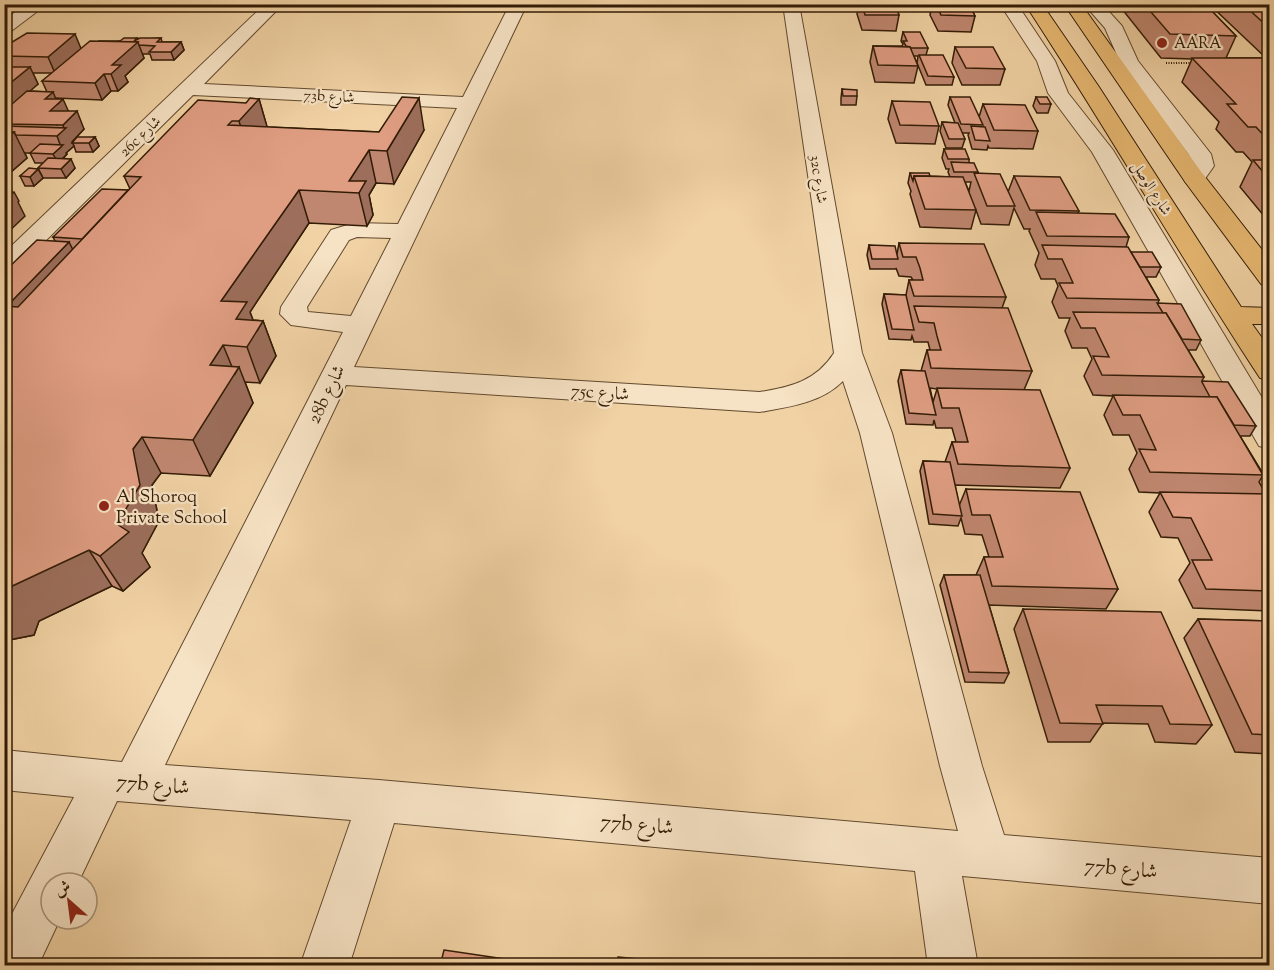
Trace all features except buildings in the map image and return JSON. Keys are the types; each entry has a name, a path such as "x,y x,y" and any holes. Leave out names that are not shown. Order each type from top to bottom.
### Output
{"main road":[{"name":"شارع الوصل","path":"1034,4 1269,371"},
{"path":"1072,4 1216,208 1261,286 1213,286"},
{"path":"1089,87 1109,99 1124,113 1192,210"},
{"path":"1216,208 1246,234 1269,247"},
{"path":"1232,315 1269,316"}],"street":[{"path":"4,28 39,4"},
{"name":"26c شارع","path":"4,268 275,4"},
{"name":"28b شارع","path":"62,871 120,782 334,375 519,4"},
{"name":"32c شارع","path":"791,4 848,353 876,433 961,766 988,856"},
{"path":"1008,4 1046,61 1062,100 1102,150 1269,438"},
{"path":"1092,4 1113,26 1129,62 1200,154 1203,166 1194,178"},
{"name":"73b شارع","path":"188,89 470,103"},
{"path":"359,325 300,319 294,314 294,307 340,234 361,230 406,231"},
{"name":"75c شارع","path":"334,375 760,402 792,397 819,387 838,372 848,353"},
{"name":"77b شارع","path":"4,770 120,782 379,801 1269,881"},
{"path":"324,966 379,801"},
{"path":"935,851 952,966"},
{"path":"12,966 39,912"}],"path":[{"path":"1129,62 1199,63"}],"place":[{"name":"AARA","path":"1162,43"},
{"name":"Al Shoroq Private School","path":"104,506"}]}
